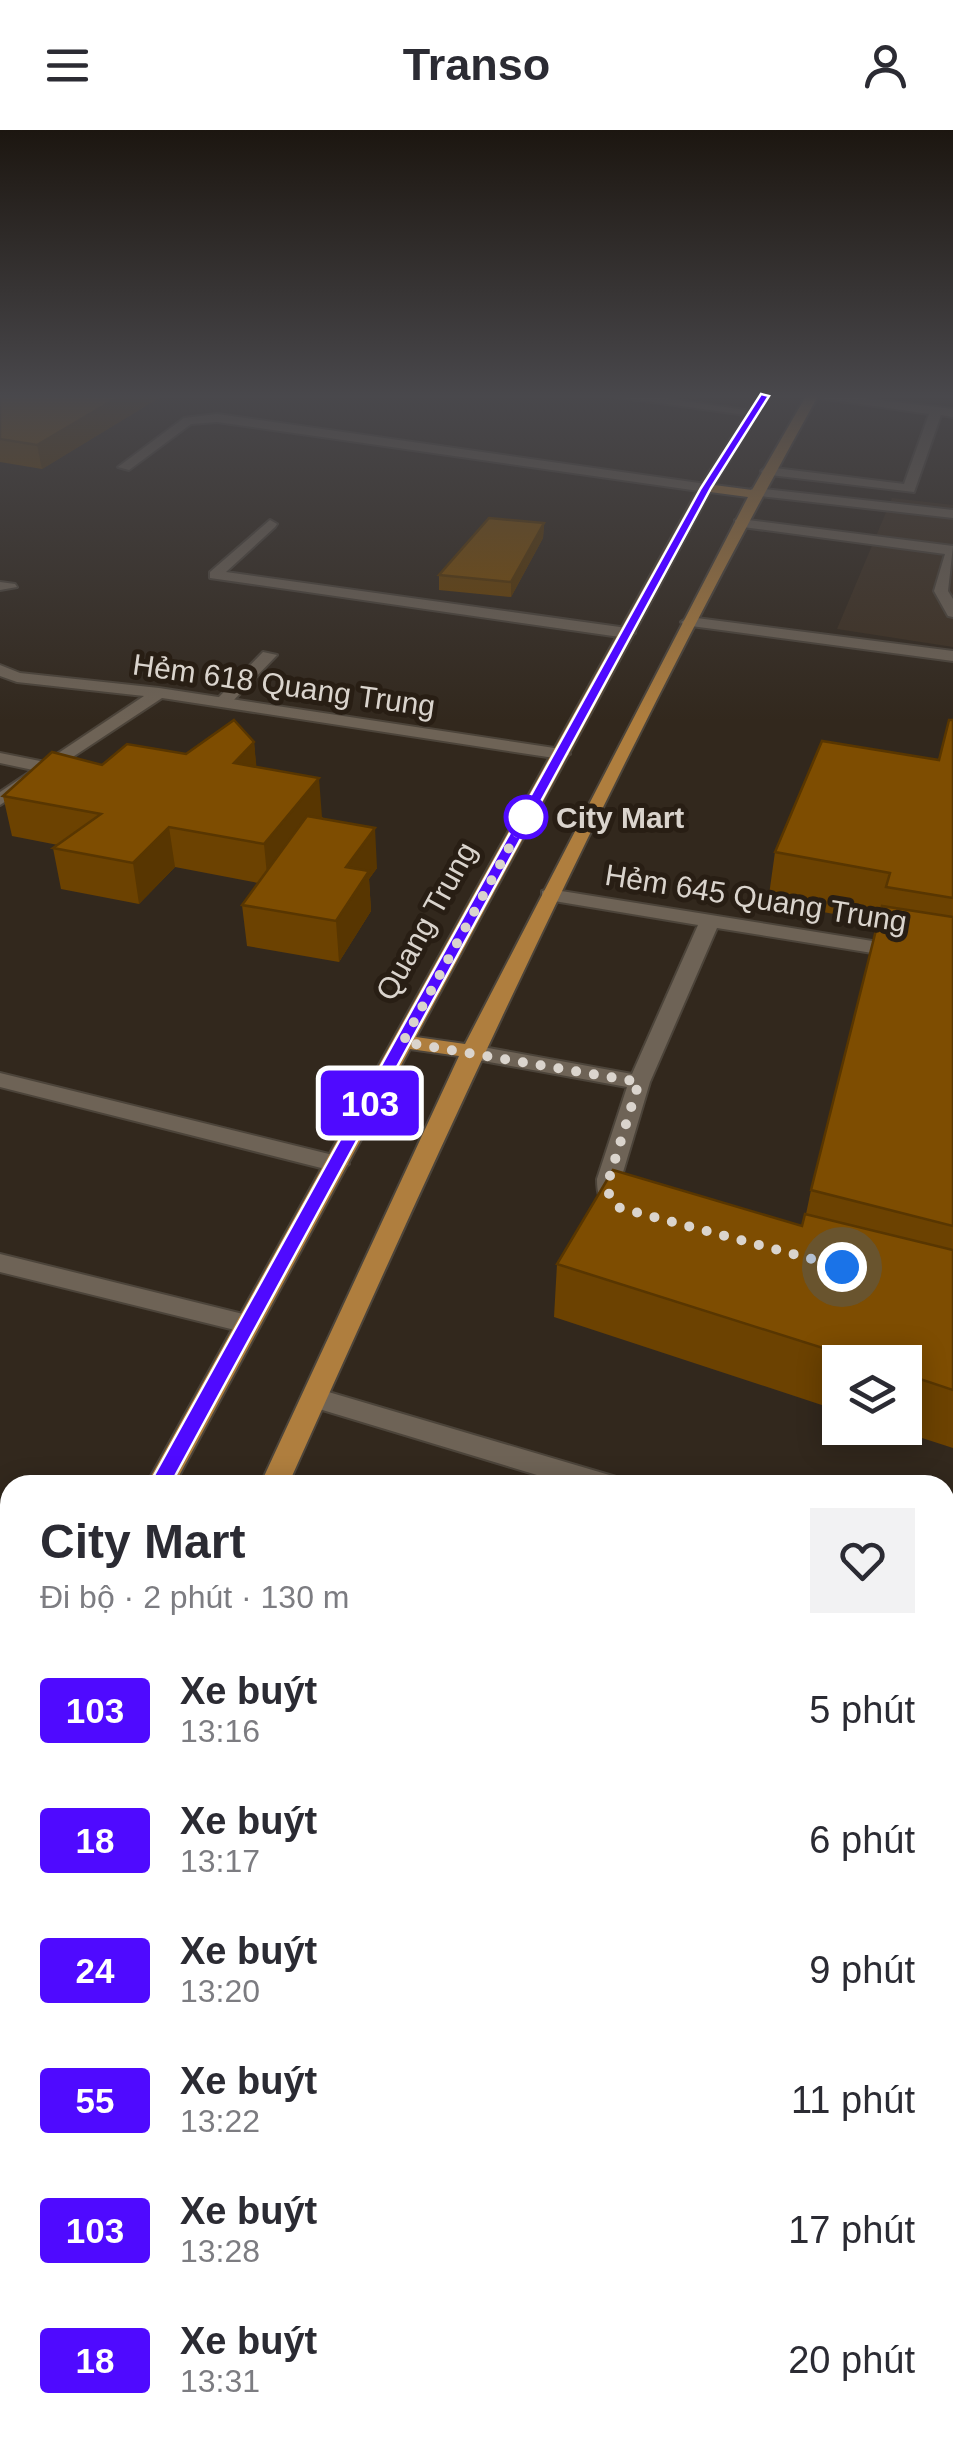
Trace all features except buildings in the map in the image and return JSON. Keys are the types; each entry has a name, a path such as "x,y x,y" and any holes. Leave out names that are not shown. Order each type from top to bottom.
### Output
{"main road":[{"name":"Quang Trung","path":"165,1475 697,504"},
{"path":"279,1475 472,1052 750,504"},
{"path":"403,1042 472,1052"}],"street":[{"path":"860,504 953,514"},
{"path":"740,523 953,550 942,591 953,612"},
{"path":"270,524 215,575 627,632"},
{"path":"690,622 953,656"},
{"path":"223,702 269,656"},
{"name":"Hẻm 618 Quang Trung","path":"0,670 17,677 223,702 560,754"},
{"path":"0,800 159,693"},
{"path":"0,758 46,768"},
{"name":"Hẻm 645 Quang Trung","path":"550,895 953,960"},
{"path":"638,1213 620,1208 609,1195 609,1179 639,1082 710,921"},
{"path":"472,1052 639,1082"},
{"path":"0,1080 337,1164"},
{"path":"0,1262 248,1324"},
{"path":"315,1398 573,1475"}],"shaded area":[{"path":"889,504 953,505 953,647 837,629"}],"bus line":[{"name":"103","path":"165,1475 697,504"}],"place":[{"name":"City Mart","path":"526,817"}],"route":[{"path":"526,817 403,1042 639,1082 609,1179 609,1195 620,1208 842,1267"}]}
